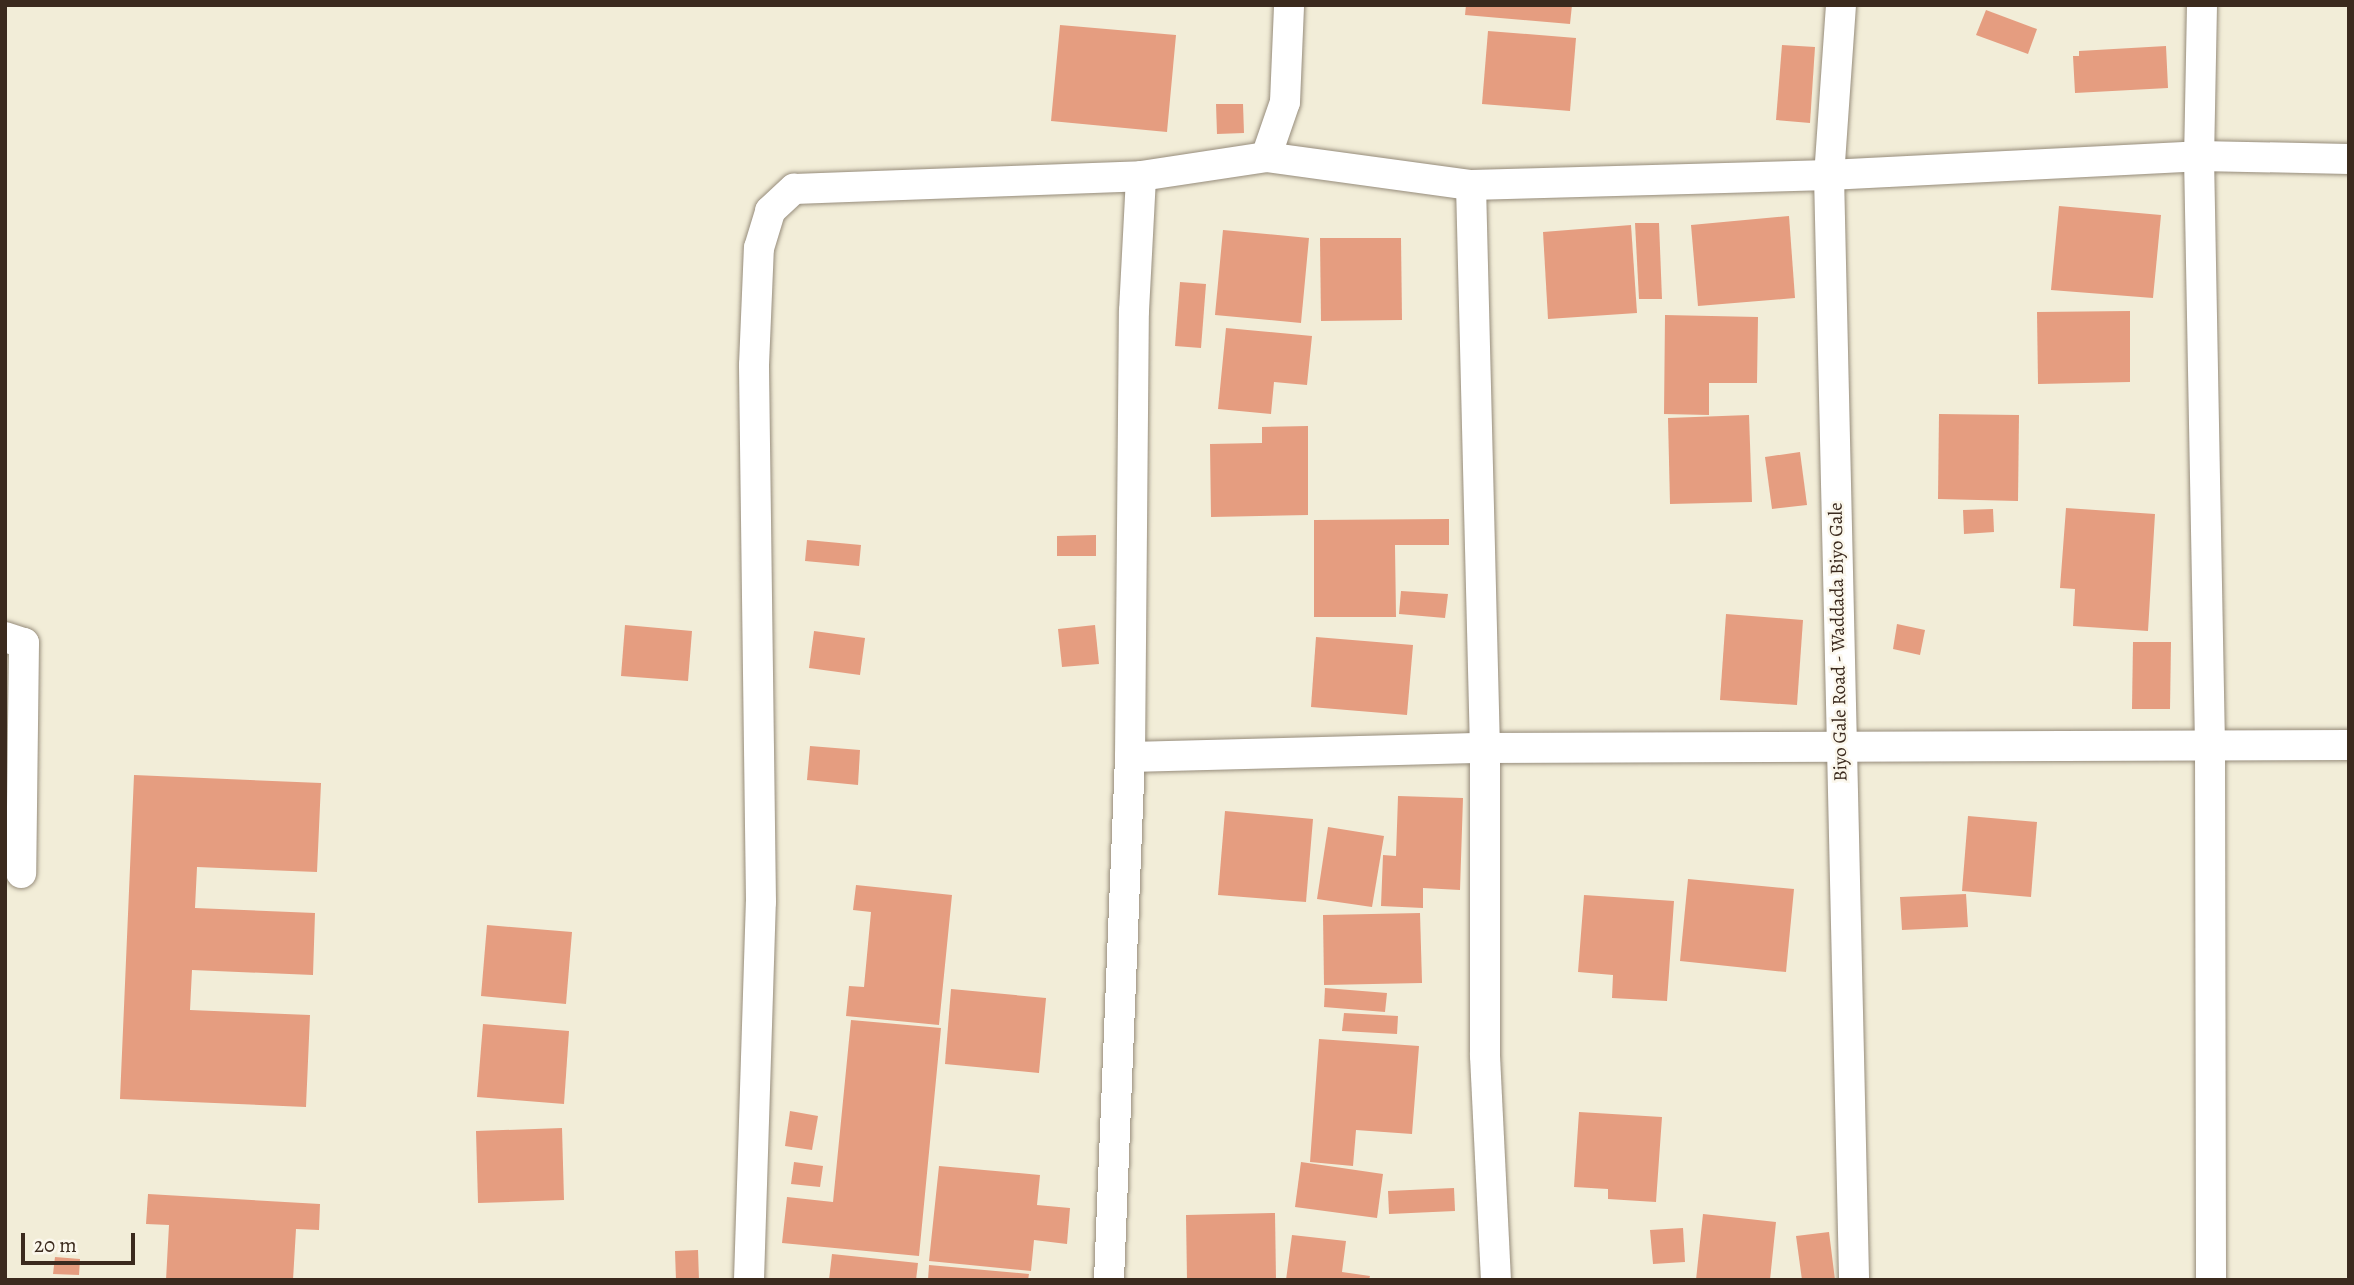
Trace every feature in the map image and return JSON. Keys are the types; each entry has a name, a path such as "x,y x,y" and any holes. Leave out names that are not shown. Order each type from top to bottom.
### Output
{"street":[{"path":"1266,157 1285,102 1289,5"},
{"name":"Biyo Gale Road - Waddada Biyo Gale","path":"1841,5 1829,175 1854,1280"},
{"path":"2202,5 2199,156 2210,746 2211,1280"},
{"path":"749,1280 761,902 754,365 759,247 770,211 794,189 1141,176 1266,157 1471,185 1829,175 2199,156 2349,159"},
{"path":"1109,1280 1130,757 1134,311 1141,176"},
{"path":"1471,185 1485,748 1485,1056 1496,1280"},
{"path":"5,637 24,643 21,873"},
{"path":"1130,757 1485,748 2349,745"}],"building":[{"path":"1466,5 1572,5 1570,24 1465,15"},
{"path":"1986,10 2037,29 2028,54 1976,35"},
{"path":"1060,25 1176,35 1167,132 1051,121"},
{"path":"1488,31 1576,38 1570,111 1482,104"},
{"path":"1782,45 1815,47 1810,123 1776,120"},
{"path":"2166,46 2168,88 2075,93 2073,56 2079,56 2079,51"},
{"path":"1216,104 1243,104 1244,133 1217,134"},
{"path":"2059,206 2161,215 2153,298 2051,290"},
{"path":"1789,216 1795,298 1698,306 1691,225"},
{"path":"1635,223 1659,223 1662,299 1639,299"},
{"path":"1631,225 1637,313 1548,319 1543,232"},
{"path":"1223,230 1309,238 1301,323 1215,315"},
{"path":"1320,238 1401,238 1402,320 1321,321"},
{"path":"1180,282 1206,284 1201,348 1175,346"},
{"path":"2130,311 2130,382 2038,384 2037,312"},
{"path":"1665,315 1758,317 1757,383 1709,383 1709,415 1664,414"},
{"path":"1226,328 1312,336 1307,385 1274,382 1271,414 1218,409"},
{"path":"1939,414 2019,415 2018,501 1938,499"},
{"path":"1749,415 1752,502 1670,504 1668,418"},
{"path":"1308,426 1308,515 1211,517 1210,444 1262,443 1262,427"},
{"path":"1800,452 1807,505 1772,509 1765,457"},
{"path":"2066,508 2155,514 2148,631 2073,626 2075,589 2060,588"},
{"path":"1993,509 1994,532 1964,534 1963,510"},
{"path":"1449,519 1449,545 1395,545 1396,617 1314,617 1314,520"},
{"path":"1096,535 1096,556 1057,556 1057,536"},
{"path":"807,540 861,545 859,566 805,561"},
{"path":"1401,591 1448,594 1445,618 1399,614"},
{"path":"1726,614 1803,620 1797,705 1720,700"},
{"path":"1897,624 1925,630 1920,655 1893,649"},
{"path":"625,625 692,631 688,681 621,676"},
{"path":"1095,625 1099,664 1062,667 1058,629"},
{"path":"814,631 865,638 860,675 809,668"},
{"path":"1316,637 1413,645 1407,715 1311,707"},
{"path":"2133,642 2171,642 2170,709 2132,709"},
{"path":"810,746 860,750 858,785 807,780"},
{"path":"134,775 321,783 317,872 197,867 195,908 315,913 313,975 192,970 190,1010 310,1015 306,1107 120,1099"},
{"path":"1398,796 1463,798 1460,890 1423,888 1423,908 1381,906 1383,855 1396,856"},
{"path":"1225,811 1313,819 1306,902 1218,895"},
{"path":"1968,816 2037,822 2031,897 1962,891"},
{"path":"1328,827 1384,836 1372,907 1317,899"},
{"path":"1688,879 1794,889 1786,972 1680,961"},
{"path":"856,885 952,895 939,1025 846,1016 849,986 864,987 871,912 853,910"},
{"path":"1966,894 1968,927 1902,930 1900,897"},
{"path":"1584,895 1674,901 1667,1001 1612,998 1613,975 1578,972"},
{"path":"1420,913 1422,983 1324,985 1323,915"},
{"path":"487,925 572,932 566,1004 481,996"},
{"path":"1325,988 1387,993 1385,1012 1324,1007"},
{"path":"951,989 1046,998 1039,1073 945,1064"},
{"path":"1344,1013 1398,1016 1397,1034 1342,1031"},
{"path":"851,1020 941,1028 919,1256 782,1243 787,1197 833,1202"},
{"path":"483,1024 569,1031 564,1104 477,1097"},
{"path":"1319,1039 1419,1046 1412,1134 1356,1130 1353,1166 1310,1162"},
{"path":"790,1111 818,1116 812,1150 785,1146"},
{"path":"1579,1112 1662,1117 1656,1202 1608,1199 1608,1189 1574,1187"},
{"path":"562,1128 564,1200 478,1203 476,1131"},
{"path":"794,1162 823,1166 820,1187 791,1184"},
{"path":"1301,1162 1383,1174 1377,1218 1295,1207"},
{"path":"939,1166 1040,1175 1037,1205 1070,1208 1067,1244 1034,1240 1031,1271 929,1261"},
{"path":"1454,1188 1455,1211 1389,1214 1388,1191"},
{"path":"148,1194 320,1204 319,1230 296,1229 293,1280 166,1280 169,1225 146,1224"},
{"path":"1275,1213 1276,1280 1187,1280 1186,1215"},
{"path":"1703,1214 1776,1222 1770,1280 1696,1280"},
{"path":"1683,1228 1685,1262 1653,1264 1650,1230"},
{"path":"1829,1232 1835,1280 1802,1280 1796,1236"},
{"path":"1292,1235 1346,1241 1342,1272 1370,1276 1369,1280 1286,1280"},
{"path":"698,1250 699,1280 676,1280 675,1251"},
{"path":"832,1254 918,1263 916,1280 829,1280"},
{"path":"55,1257 80,1259 79,1275 53,1274"},
{"path":"929,1265 1029,1274 1028,1280 928,1280"}]}
